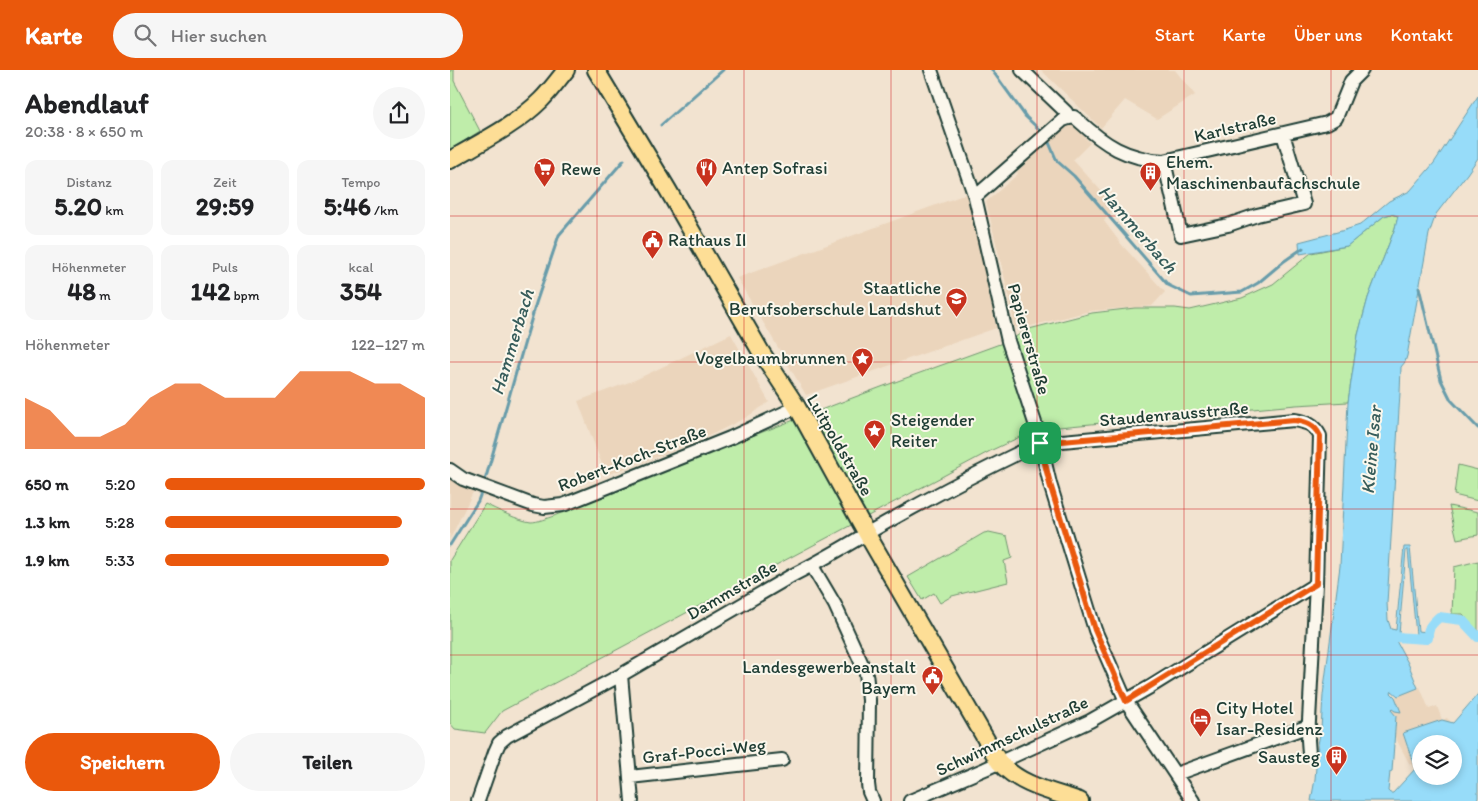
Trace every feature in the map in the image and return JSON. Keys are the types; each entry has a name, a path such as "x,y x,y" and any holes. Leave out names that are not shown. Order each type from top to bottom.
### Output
{"main road":[{"path":"450,160 525,114 542,100 566,70"},
{"name":"Luitpoldstraße","path":"596,70 668,190 761,352 797,407 867,534 999,762 1023,781 1080,801"}],"street":[{"name":"Papiererstraße","path":"931,70 975,197 1008,341 1037,429 1053,493 1095,630 1126,701 1193,801"},
{"name":"Karlstraße","path":"1022,70 1066,112 1069,118 1074,117 1112,148 1126,154 1164,161 1327,123 1336,118 1351,81 1362,70"},
{"path":"975,197 1040,142 1062,120 1069,118"},
{"path":"1164,161 1181,236 1304,204 1284,134"},
{"name":"Robert-Koch-Straße","path":"450,470 463,479 533,505 544,507 563,505 730,438 797,407"},
{"name":"Staudenrausstraße","path":"1040,443 1294,420 1310,424 1317,429 1320,436 1316,584"},
{"name":"Dammstraße","path":"478,801 494,752 499,743 508,736 621,675 928,499 1002,460 1040,443"},
{"path":"812,566 835,605 866,673 869,700 868,792 873,801"},
{"path":"1309,754 1308,740 1316,584"},
{"name":"Schwimmschulstraße","path":"910,801 1090,721 1126,701 1316,584"},
{"path":"621,675 632,801"},
{"path":"1176,774 1309,726"},
{"name":"Graf-Pocci-Weg","path":"630,777 782,760"}],"shaded area":[{"path":"1041,70 1175,70 1195,95 1157,119 1125,100 1101,128"},
{"path":"1070,122 1090,143 1073,160 1115,206 1104,221 1122,245 1165,292 1152,306 1090,311 1031,326 1014,327 1011,304 986,202 1018,174 1017,172"},
{"path":"966,194 996,328 806,395 737,278"},
{"path":"731,334 769,402 747,417 715,433 606,475 578,401 635,380"},
{"path":"450,470 477,484 450,539"},
{"path":"1420,687 1429,709 1437,706 1442,720 1447,718 1452,723 1434,735 1412,735 1412,766 1394,735 1396,716 1391,710 1401,712 1395,697"}],"green space":[{"path":"450,70 454,70 454,81 480,131 450,150"},
{"path":"1391,214 1398,216 1368,298 1358,335 1348,402 1296,405 1037,429 992,450 502,711 485,733 455,729 450,723 450,560 485,504 521,519 531,522 540,521 641,478 1008,341 1029,329 1092,313 1135,308 1190,310 1242,298 1273,284 1311,253 1347,246 1384,216"},
{"path":"1458,465 1478,470 1478,501 1454,495"},
{"path":"1449,506 1478,512 1478,535 1457,539"},
{"path":"989,532 1007,536 1012,558 1004,561 1008,582 952,596 940,603 934,593 922,600 908,577 984,533"},
{"path":"1478,561 1478,633 1463,614 1452,614 1454,567"}],"water":[{"name":"Kleine Isar","path":"1478,96 1478,158 1436,214 1429,234 1407,356 1401,367 1387,603 1388,620 1391,629 1396,630 1404,547 1410,547 1418,631 1427,632 1428,635 1416,635 1408,550 1406,550 1399,634 1395,634 1397,636 1395,639 1408,663 1418,688 1398,696 1392,691 1391,693 1395,697 1401,712 1391,710 1396,716 1392,771 1390,772 1388,791 1393,793 1412,772 1412,785 1462,785 1462,735 1412,735 1412,760 1403,733 1442,720 1453,723 1478,694 1478,798 1476,801 1311,801 1340,566 1348,402 1358,335 1368,298 1398,216 1391,214 1384,216 1347,246 1300,254 1299,242 1360,225 1389,201 1410,191 1434,163"}],"waterway":[{"name":"Hammerbach","path":"661,125 723,70"},
{"name":"Hammerbach","path":"992,70 1026,117 1043,133"},
{"name":"Hammerbach","path":"1047,138 1057,161 1074,176 1168,285 1191,296 1242,292 1258,283 1303,248"},
{"name":"Hammerbach","path":"484,484 536,303 559,235 624,160"},
{"path":"1419,287 1441,380 1451,400 1478,428"},
{"name":"Hammerbach","path":"450,545 478,501 482,490"},
{"path":"1395,637 1426,639 1428,638 1430,626 1439,617 1462,620 1478,637"}],"place":[{"name":"Antep Sofrasi","path":"706,187"},
{"name":"Rewe","path":"545,188"},
{"name":"Ehem. Maschinenbaufachschule","path":"1150,191"},
{"name":"Rathaus II","path":"652,259"},
{"name":"Staatliche Berufsoberschule Landshut","path":"957,317"},
{"name":"Vogelbaumbrunnen","path":"862,377"},
{"name":"Steigender Reiter","path":"875,449"},
{"name":"Landesgewerbeanstalt Bayern","path":"932,696"},
{"name":"City Hotel Isar-Residenz","path":"1200,737"},
{"name":"Sausteg","path":"1336,776"}],"route":[{"path":"1294,420 1306,422 1317,429 1320,436 1316,584 1126,701 1095,630 1050,484 1040,443 1294,420"}]}
